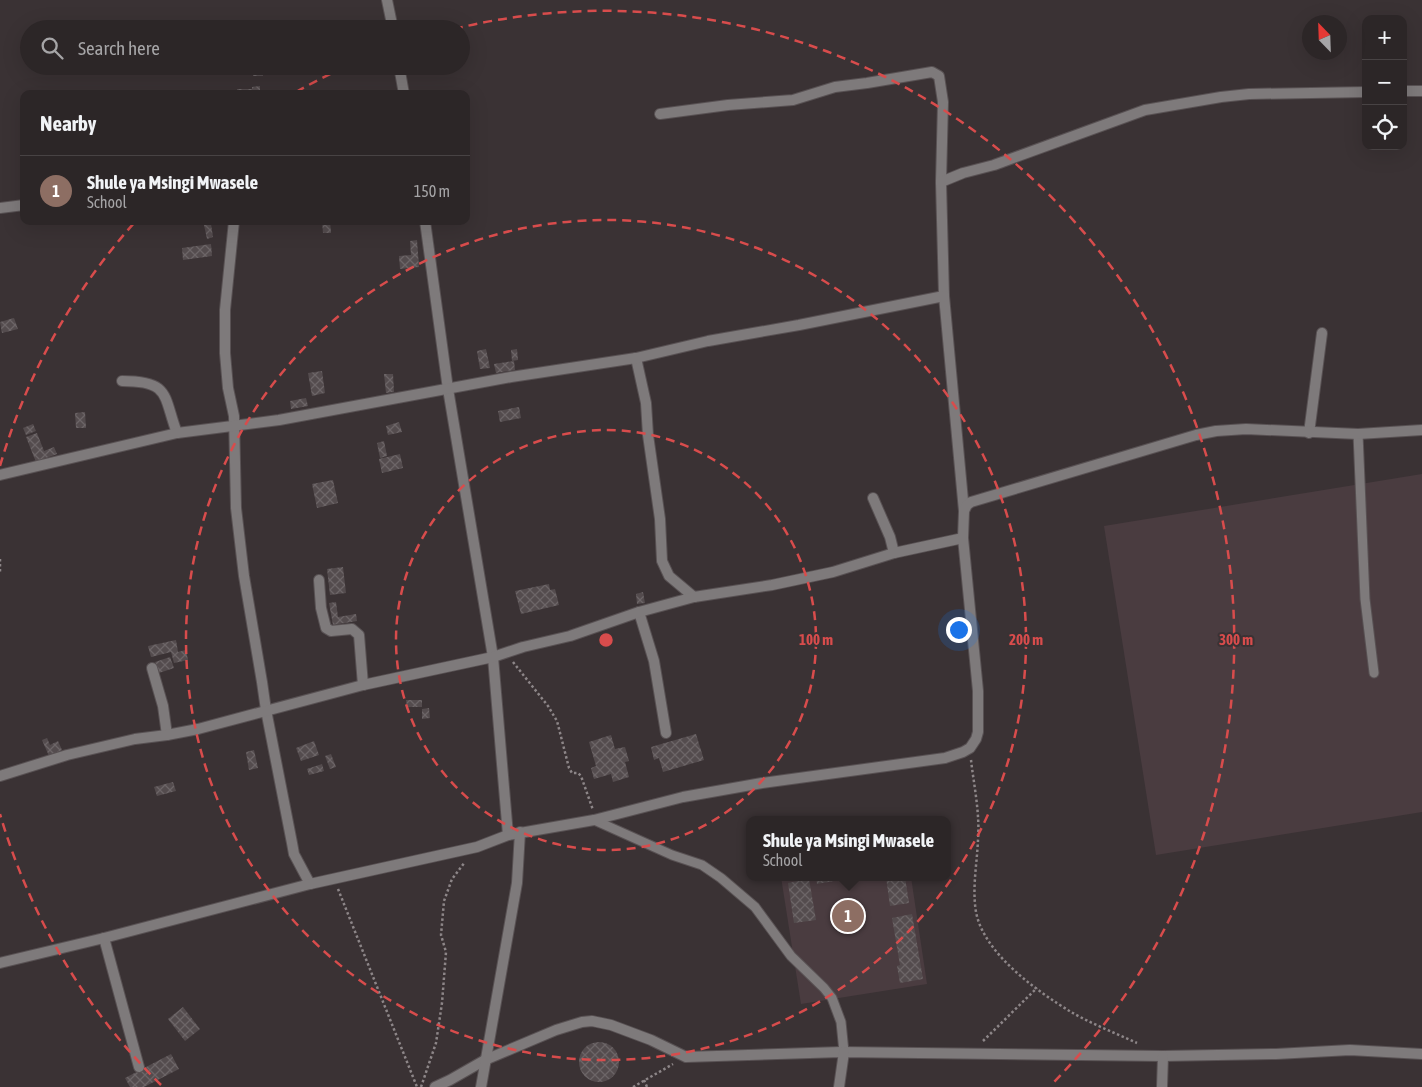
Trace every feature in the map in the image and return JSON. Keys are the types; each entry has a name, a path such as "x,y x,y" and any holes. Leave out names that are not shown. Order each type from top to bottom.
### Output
{"street":[{"path":"387,0 391,20"},
{"path":"0,963 334,878 477,847 520,832 595,819 683,797 762,783 945,758 970,748 978,732 978,691 963,538 964,511 944,296 941,182 943,102 939,76 932,72 867,84 835,87 793,100 728,105 660,114"},
{"path":"401,75 403,90"},
{"path":"1407,91 1422,91"},
{"path":"941,182 963,173 994,165 1146,110 1249,94 1362,92"},
{"path":"0,208 20,206"},
{"path":"234,225 225,310 225,353 234,425 236,508 242,566 266,710 294,854 310,884"},
{"path":"426,225 448,389 493,657 508,835"},
{"path":"0,475 177,433 279,420 511,377 636,358 708,341 800,325 944,296"},
{"path":"1309,433 1322,333"},
{"path":"636,358 646,402 648,435 660,519 662,561 669,576 694,596"},
{"path":"122,381 150,383 161,391 168,401 177,433"},
{"path":"964,511 966,505 971,502 1196,435 1216,431 1246,429 1358,434 1422,430"},
{"path":"873,498 890,537 894,554"},
{"path":"0,776 67,755 135,739 167,735 364,685 493,657 523,647 570,636 639,612 694,596 772,585 824,574 894,554 963,538"},
{"path":"320,580 321,608 326,628 331,630 352,629 358,635 364,685"},
{"path":"639,612 654,662 666,733"},
{"path":"152,668 163,706 167,735"},
{"path":"481,1087 517,883 520,832"},
{"path":"104,938 139,1067"},
{"path":"434,1087 485,1060 556,1030 592,1021 610,1025 651,1040 686,1057 844,1052 1163,1056 1276,1054 1350,1050 1422,1054"},
{"path":"838,1087 844,1052"},
{"path":"1162,1087 1163,1056"}],"lane":[{"path":"1358,434 1365,599 1374,673"},
{"path":"595,819 672,855 702,865 721,878 755,907 791,956 832,998 841,1022 844,1052"}],"path":[{"path":"0,559 0,573"},
{"path":"507,652 525,679 548,706 557,721 569,768 572,773 578,773 581,776 595,819"},
{"path":"970,748 978,839 974,893 979,923 986,938 1005,961 1037,988 1072,1012 1138,1044"},
{"path":"421,1087 436,1043 442,1003 446,952 440,935 444,901 452,879 477,847"},
{"path":"334,878 416,1087"},
{"path":"972,1054 987,1036 1006,1020 1037,988"},
{"path":"633,1087 686,1057"},
{"path":"644,1080 647,1087"}],"shaded area":[{"path":"1422,474 1422,812 1156,855 1104,526"},
{"path":"782,881 912,881 927,984 801,1004"}],"building":[{"path":"260,86 260,90 237,90 252,89 252,87"},
{"path":"204,225 211,225 213,237 207,239"},
{"path":"322,225 330,225 331,233 323,233"},
{"path":"417,240 419,267 400,269 399,256 411,255 410,241"},
{"path":"211,244 212,256 183,260 182,248"},
{"path":"14,318 18,329 2,333 0,322"},
{"path":"486,349 490,368 480,369 477,351"},
{"path":"517,349 518,360 512,361 511,350"},
{"path":"514,361 515,370 496,373 494,364"},
{"path":"322,371 325,393 312,396 308,373"},
{"path":"384,374 393,374 394,392 386,393"},
{"path":"306,398 308,406 291,409 290,401"},
{"path":"519,407 521,418 500,422 498,411"},
{"path":"85,412 86,428 76,428 75,413"},
{"path":"399,422 402,432 388,435 386,426"},
{"path":"33,424 36,431 26,435 23,428"},
{"path":"37,433 44,451 54,447 57,454 36,462 26,437"},
{"path":"384,441 387,456 380,458 377,443"},
{"path":"400,454 403,468 382,473 379,459"},
{"path":"333,480 338,503 317,508 312,484"},
{"path":"343,567 346,593 330,595 327,569"},
{"path":"549,584 550,590 555,589 559,605 521,614 515,591"},
{"path":"643,592 645,603 637,604 636,594"},
{"path":"336,602 338,617 356,614 357,621 333,625 329,603"},
{"path":"176,640 178,652 186,650 188,660 174,663 171,652 151,657 148,646"},
{"path":"170,657 174,668 159,673 155,662"},
{"path":"406,700 422,700 422,707 407,707"},
{"path":"429,708 430,718 422,719 422,709"},
{"path":"696,734 704,760 663,772 659,758 654,760 651,747"},
{"path":"611,735 615,749 625,747 629,761 625,762 629,777 613,782 611,774 594,779 591,768 596,766 589,742"},
{"path":"47,738 50,745 58,741 62,750 49,756 42,740"},
{"path":"314,741 319,755 301,761 296,748"},
{"path":"254,750 258,768 249,770 246,752"},
{"path":"331,754 336,767 330,769 325,756"},
{"path":"322,764 324,771 309,775 307,769"},
{"path":"173,782 176,791 157,796 154,787"},
{"path":"809,881 816,920 794,923 788,883"},
{"path":"817,881 834,881 817,884"},
{"path":"887,881 906,881 909,903 890,906"},
{"path":"912,914 923,979 900,983 897,966 900,965 892,918"},
{"path":"183,1007 200,1029 185,1041 168,1019"},
{"path":"603,1042 610,1045 616,1051 619,1062 618,1070 610,1079 603,1082 595,1082 588,1079 580,1070 579,1058 582,1051 591,1043"},
{"path":"171,1054 179,1069 144,1087 130,1087 125,1078"}],"place":[{"name":"Shule ya Msingi Mwasele","path":"848,916"}]}
